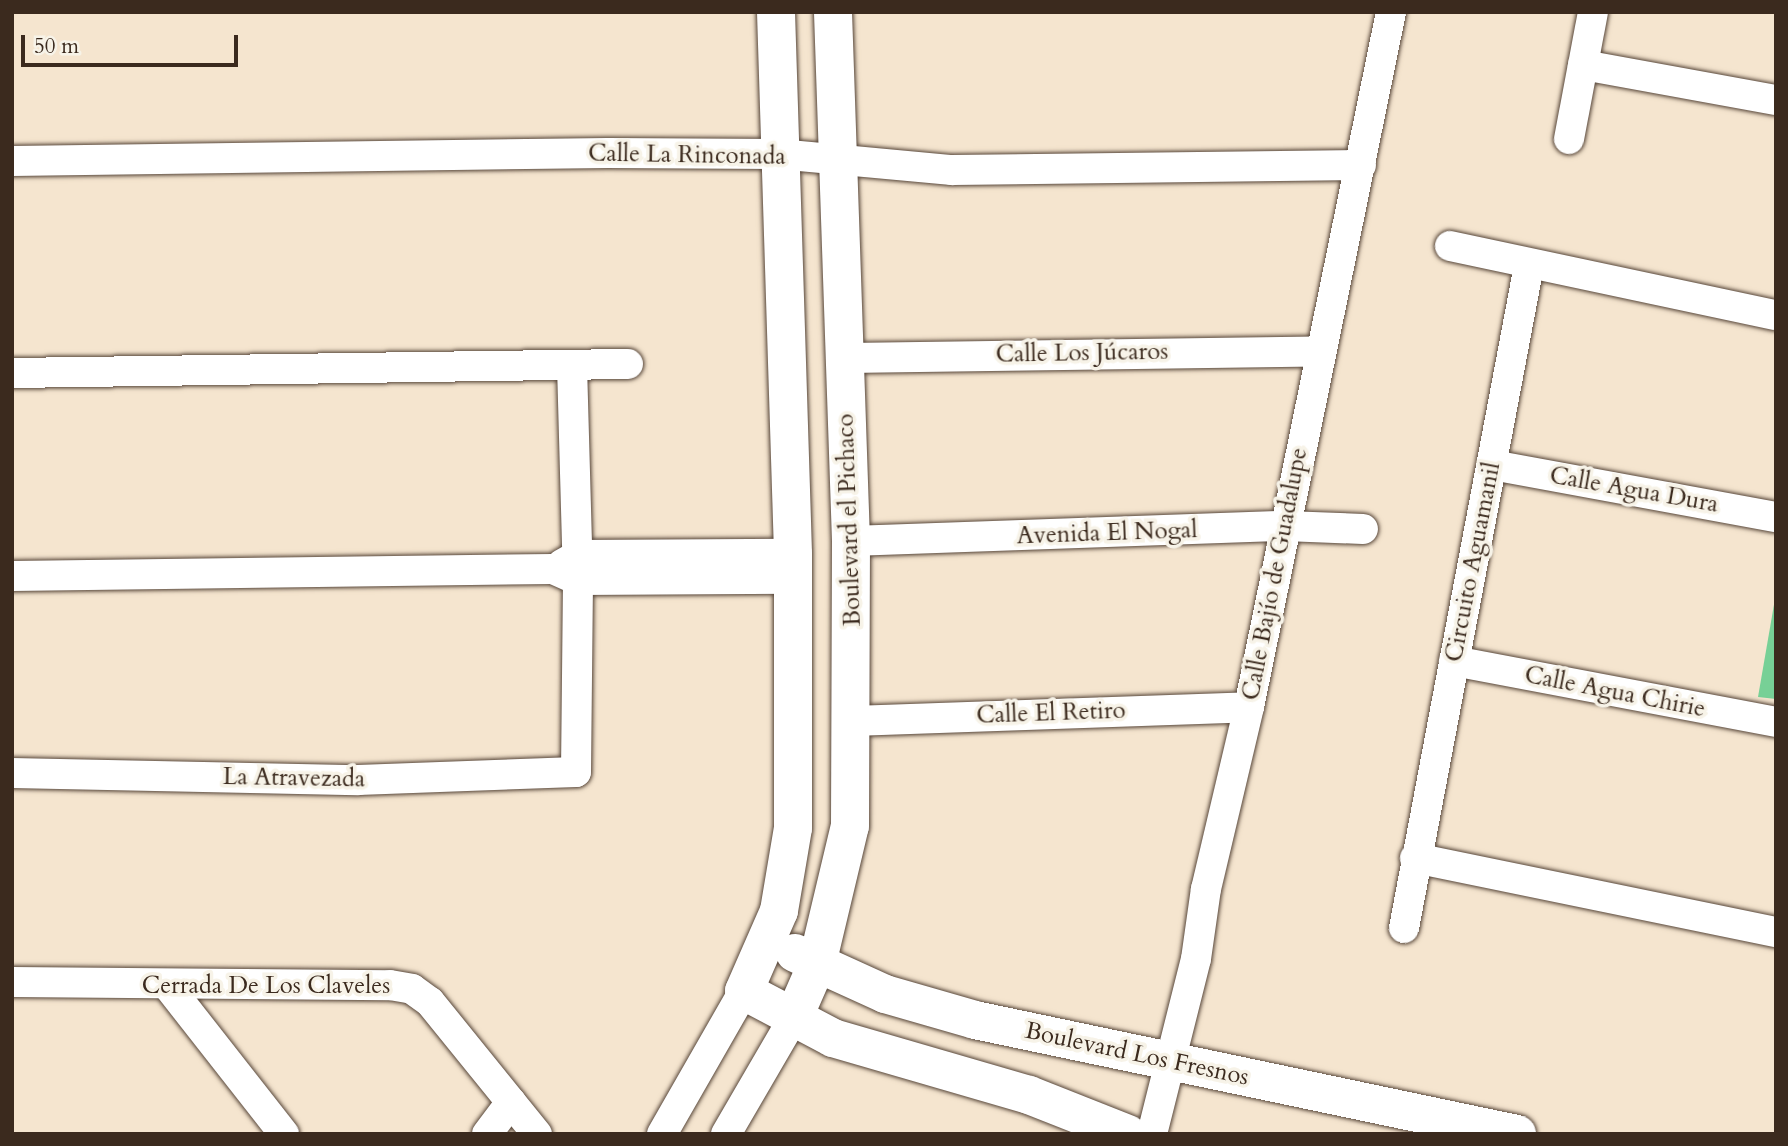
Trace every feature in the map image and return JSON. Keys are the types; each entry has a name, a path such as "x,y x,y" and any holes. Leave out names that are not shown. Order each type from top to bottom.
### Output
{"street":[{"path":"662,1134 744,991 768,940 779,911 793,828 793,566 778,154 776,12"},
{"name":"Boulevard el Pichaco","path":"793,1019 817,964 850,826 853,721 851,541 833,12"},
{"name":"Calle Bajío de Guadalupe","path":"1152,1134 1196,960 1206,889 1249,707 1391,12"},
{"path":"1569,139 1593,12"},
{"path":"1583,65 1776,100"},
{"name":"Calle La Rinconada","path":"12,161 778,154 952,170 1361,165"},
{"path":"1450,246 1776,315"},
{"name":"Circuito Aguamanil","path":"1405,928 1415,858 1530,265"},
{"name":"Calle Los Júcaros","path":"844,358 1320,351"},
{"path":"12,373 628,364"},
{"path":"569,568 572,365"},
{"name":"Calle Agua Dura","path":"1492,465 1776,517"},
{"name":"Avenida El Nogal","path":"851,541 1284,526 1363,528"},
{"path":"12,576 793,566"},
{"name":"La Atravezada","path":"12,773 358,780 576,772 569,568"},
{"name":"Calle Agua Chirie","path":"1454,661 1776,723"},
{"name":"Calle El Retiro","path":"853,721 1249,707"},
{"path":"1415,858 1776,932"},
{"name":"Boulevard Los Fresnos","path":"768,940 885,994 975,1020 1517,1134"},
{"name":"Cerrada De Los Claveles","path":"12,982 168,986 390,985 412,989 430,1002 537,1134"},
{"path":"168,986 284,1134"},
{"path":"744,991 793,1019 888,1057 1030,1095 1128,1134"},
{"path":"726,1134 793,1019"},
{"path":"487,1134 511,1102"}],"green space":[{"path":"1776,593 1776,699 1758,697"}]}
